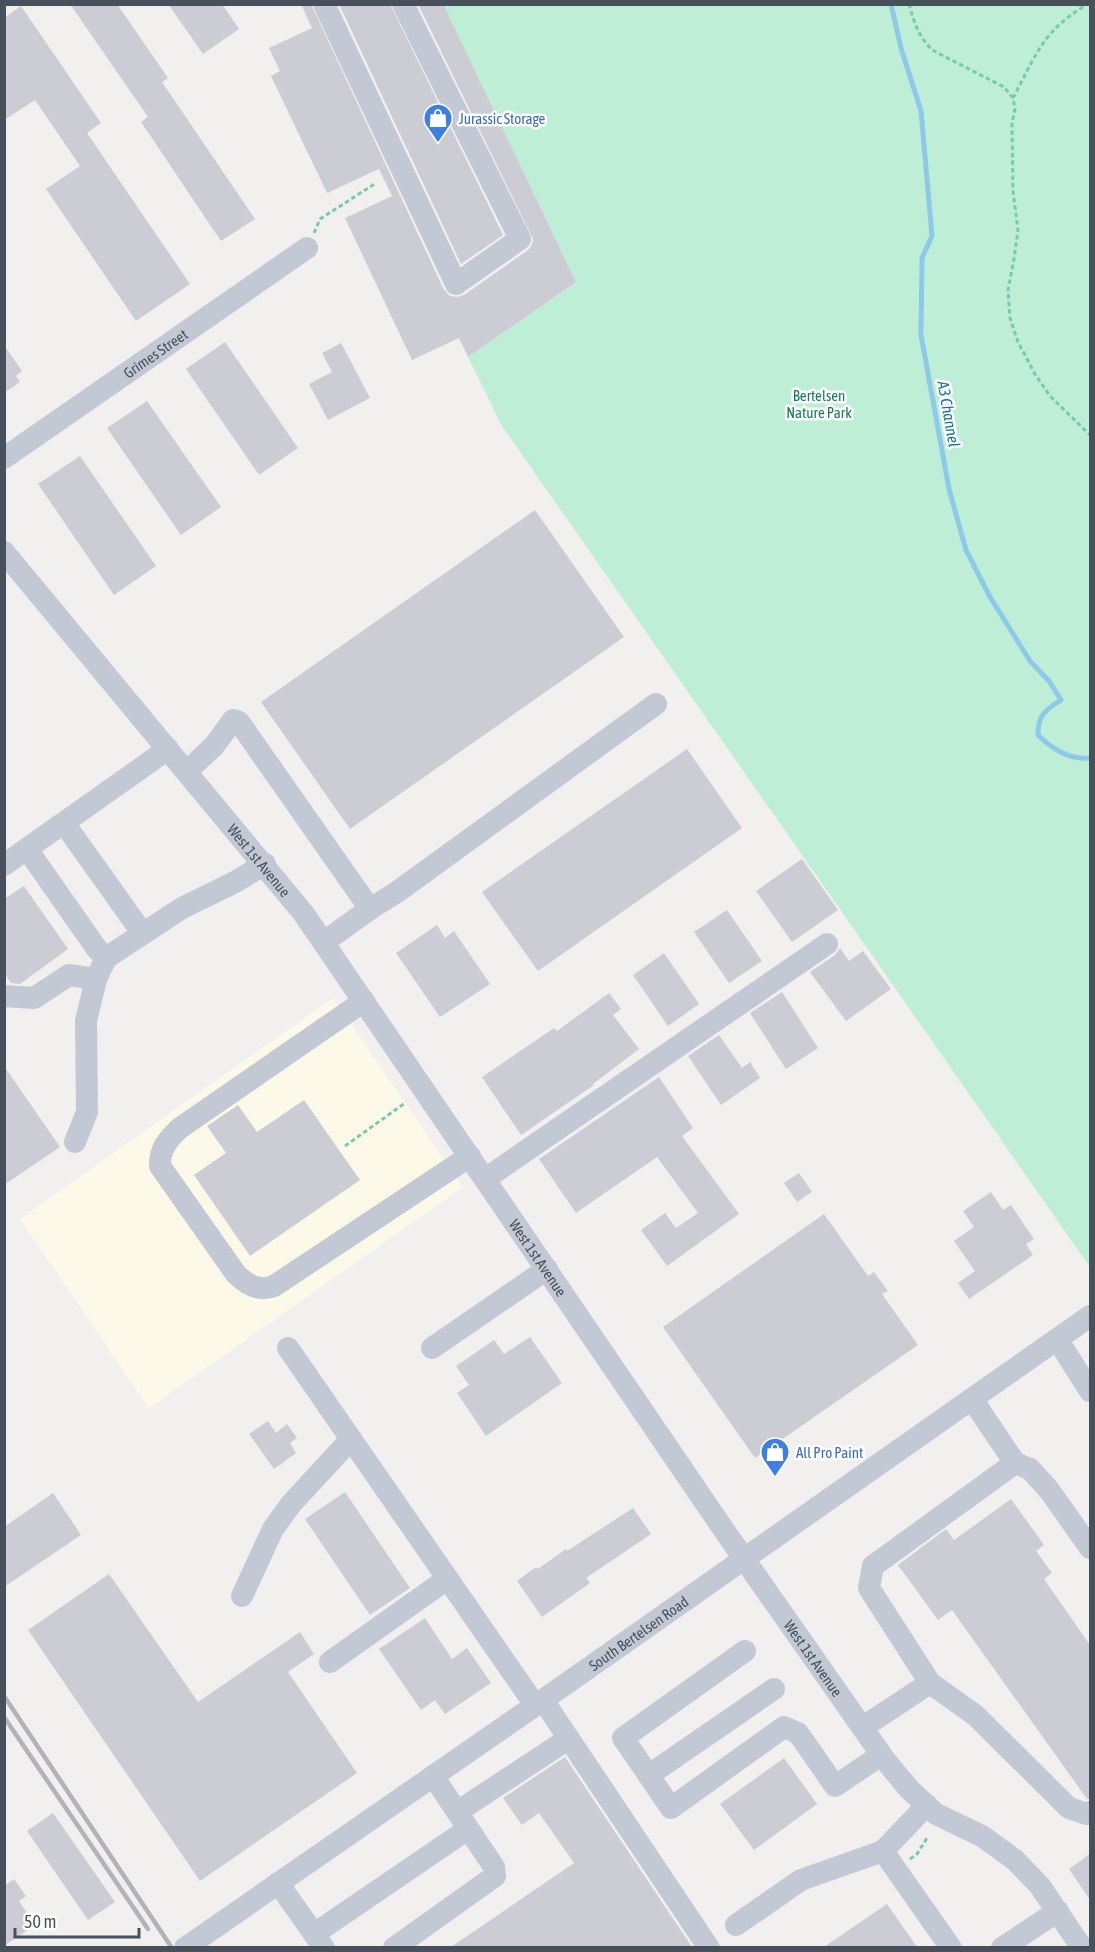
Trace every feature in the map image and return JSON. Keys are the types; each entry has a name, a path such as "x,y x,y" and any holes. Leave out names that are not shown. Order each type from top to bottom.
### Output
{"street":[{"path":"324,4 456,284 520,239 403,4"},
{"name":"Grimes Street","path":"4,458 307,248"},
{"name":"West 1st Avenue","path":"4,552 264,864 324,942 744,1560 881,1755 909,1790 936,1814 982,1836 1015,1860 1040,1886 1083,1947"},
{"path":"324,942 397,892 656,704"},
{"path":"187,771 214,746 232,720 239,722 370,909"},
{"path":"4,865 168,749"},
{"path":"64,823 142,934"},
{"path":"27,849 106,958"},
{"path":"75,1142 87,1112 86,1021 96,979 106,958 182,908 235,882 264,864"},
{"path":"485,1179 827,944"},
{"path":"4,996 34,998 69,975 96,979"},
{"path":"364,1001 180,1128 170,1137 159,1156 160,1166 236,1274 245,1283 266,1289 274,1286 470,1156"},
{"path":"432,1348 547,1269"},
{"name":"South Bertelsen Road","path":"184,1947 539,1703 1090,1316"},
{"path":"1057,1339 1090,1391"},
{"path":"288,1348 447,1579 568,1739 709,1947"},
{"path":"972,1399 1015,1463 1030,1469 1049,1490 1090,1548"},
{"path":"242,1596 273,1529 291,1504 351,1439"},
{"path":"1015,1463 873,1566 869,1588 930,1683 975,1715 1069,1808 1087,1814 1090,1812"},
{"path":"330,1662 447,1579"},
{"path":"745,1651 623,1738 671,1808 784,1727 798,1733 835,1786 881,1755"},
{"path":"863,1727 930,1683"},
{"path":"649,1775 774,1689"},
{"path":"278,1883 319,1941 462,1821 568,1739"},
{"path":"394,1947 495,1876 494,1867 433,1776"},
{"path":"736,1925 801,1880 883,1851 927,1805"},
{"path":"883,1851 951,1947"},
{"path":"1002,1947 1058,1911"}],"path":[{"path":"909,4 918,31 926,45 942,56 1004,87 1013,98 1015,108 1012,123 1013,191 1018,230 1008,290 1010,318 1018,342 1045,389 1090,435"},
{"path":"1013,98 1041,47 1053,31 1088,4"},
{"path":"307,248 320,219 376,183"},
{"path":"345,1146 405,1103"}],"shaded area":[{"path":"333,998 463,1187 149,1408 20,1219"}],"green space":[{"name":"Bertelsen Nature Park","path":"443,5 1090,5 1090,1267 502,426 468,357 576,282"}],"building":[{"path":"70,4 117,4 168,78 162,82 255,219 221,241 141,122 148,117"},
{"path":"168,4 222,4 239,29 203,54"},
{"path":"301,4 311,4 444,290 450,296 457,297 464,295 528,250 533,239 418,4 443,4 576,282 468,357 459,338 412,360 345,218 392,196 379,169 327,193 271,76 280,71 269,48 312,28"},
{"path":"339,4 390,4 503,235 461,264"},
{"path":"21,6 101,123 87,133 190,284 136,321 46,189 80,166 35,100 4,120 4,18"},
{"path":"225,342 298,448 259,475 186,369"},
{"path":"341,343 370,398 328,420 309,384 332,372 322,353"},
{"path":"4,345 22,371 16,376 20,382 4,393"},
{"path":"147,401 221,507 181,535 107,428"},
{"path":"80,456 156,566 114,595 38,484"},
{"path":"535,510 624,637 350,829 261,702"},
{"path":"687,749 742,828 538,971 482,892"},
{"path":"802,859 838,910 792,942 756,891"},
{"path":"24,886 68,949 20,984 11,983 4,973 4,899"},
{"path":"727,910 762,961 729,983 694,932"},
{"path":"437,925 445,938 454,931 490,984 440,1017 396,953"},
{"path":"840,948 849,961 863,951 891,989 846,1021 810,972 835,955"},
{"path":"664,953 699,1004 668,1026 633,975"},
{"path":"782,992 818,1048 786,1069 750,1013"},
{"path":"609,993 621,1009 613,1015 639,1049 594,1085 521,1135 482,1077 554,1028 557,1031"},
{"path":"719,1035 742,1068 750,1062 760,1078 721,1105 688,1056"},
{"path":"4,1066 60,1147 4,1185"},
{"path":"659,1077 693,1128 682,1136 739,1214 667,1266 641,1230 665,1213 676,1228 698,1213 657,1157 576,1213 539,1159"},
{"path":"304,1100 360,1180 250,1256 194,1175 226,1153 207,1126 238,1105 257,1132"},
{"path":"799,1173 812,1192 797,1202 784,1183"},
{"path":"991,1192 1003,1210 1011,1205 1034,1239 1026,1244 1033,1255 969,1299 958,1283 975,1271 954,1241 974,1227 963,1211"},
{"path":"824,1214 868,1276 874,1272 888,1291 882,1294 918,1345 755,1458 663,1327"},
{"path":"530,1337 562,1383 486,1436 457,1393 469,1385 456,1366 494,1340 504,1354"},
{"path":"268,1421 276,1433 287,1424 297,1438 290,1443 296,1453 274,1469 249,1434"},
{"path":"345,1492 410,1588 370,1615 305,1519"},
{"path":"53,1493 81,1535 4,1587 4,1527"},
{"path":"1011,1499 1044,1545 1036,1551 1052,1573 1044,1579 1090,1645 1090,1799 1087,1799 952,1610 938,1620 898,1565 946,1529 954,1540"},
{"path":"633,1508 651,1534 586,1578 590,1583 542,1617 517,1581"},
{"path":"109,1574 198,1702 300,1632 314,1654 288,1672 357,1773 200,1881 28,1630"},
{"path":"425,1618 452,1659 467,1648 491,1683 445,1714 435,1700 421,1710 379,1649"},
{"path":"565,1757 692,1947 451,1947 574,1863 539,1813 522,1825 503,1798"},
{"path":"784,1758 817,1804 754,1850 720,1804"},
{"path":"53,1813 115,1902 88,1920 27,1831"},
{"path":"1090,1854 1090,1900 1069,1869"},
{"path":"14,1879 26,1896 19,1901 35,1925 4,1946 4,1880 7,1884"},
{"path":"887,1904 917,1947 824,1947"}],"waterway":[{"name":"A3 Channel","path":"891,4 901,48 921,111 932,236 922,258 921,335 949,489 966,550 990,597 1030,661 1049,681 1061,700 1041,718 1038,735 1049,745 1068,755 1090,758"}],"railway":[{"path":"4,1696 172,1948"},
{"path":"4,1717 148,1929"}],"place":[{"name":"Jurassic Storage","path":"438,144"},
{"name":"All Pro Paint","path":"775,1478"}]}
